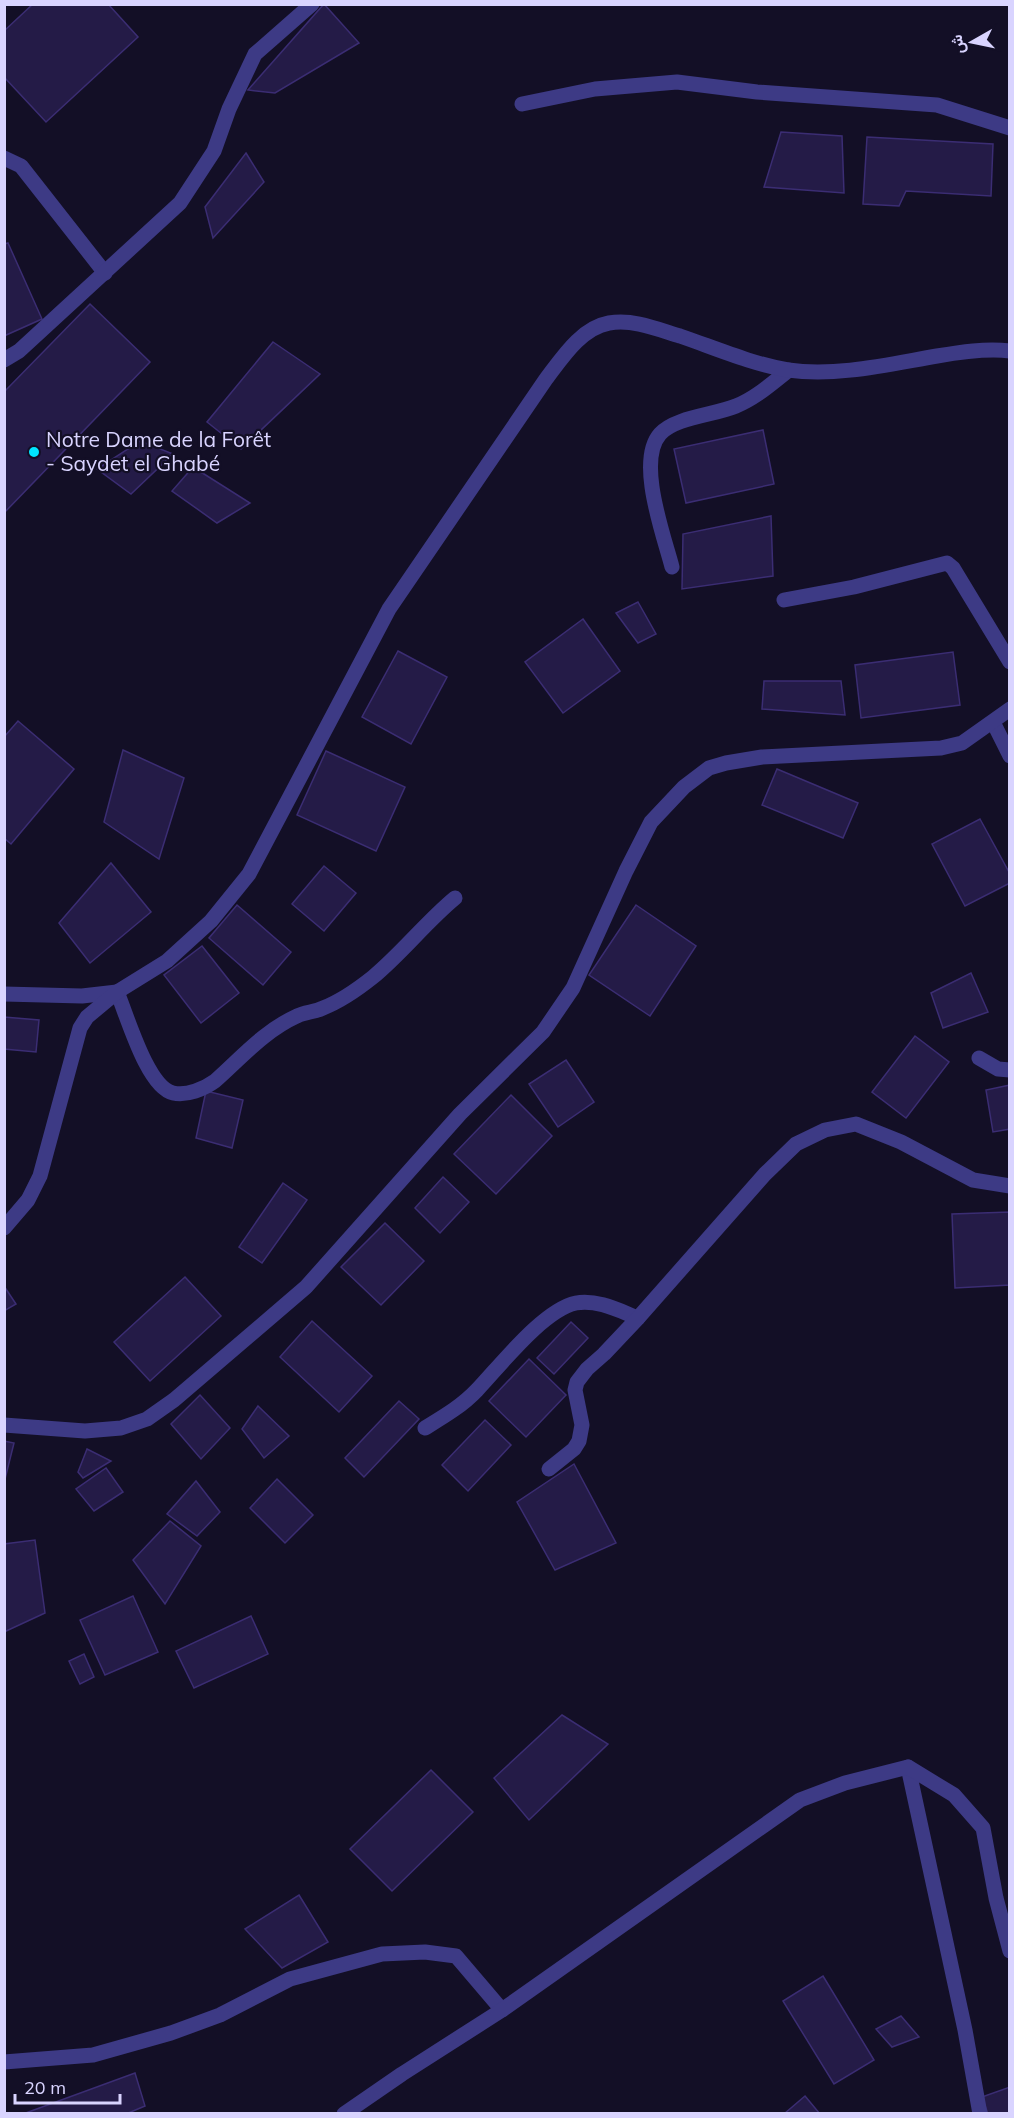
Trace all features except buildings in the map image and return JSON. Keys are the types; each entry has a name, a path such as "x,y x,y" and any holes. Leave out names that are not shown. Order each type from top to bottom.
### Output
{"street":[{"path":"4,360 19,351 180,202 214,151 229,109 255,54 312,4"},
{"path":"522,104 595,89 677,82 757,92 938,105 1010,128"},
{"path":"4,158 21,166 105,273"},
{"path":"4,1228 28,1200 40,1176 80,1028 87,1017 117,992 167,961 211,921 249,874 389,609 546,379 568,351 588,332 608,323 645,325 743,358 789,370 835,371 956,353 1010,351"},
{"path":"672,567 651,479 653,448 659,435 669,427 737,406 759,394 789,370"},
{"path":"784,600 854,587 947,563 953,568 1010,662"},
{"path":"4,1425 86,1431 121,1428 147,1419 174,1400 306,1287 460,1114 543,1032 573,988 651,822 684,788 709,768 762,757 941,748 962,743 1010,709"},
{"path":"993,722 1010,756"},
{"path":"117,992 150,1073 161,1087 173,1093 192,1092 209,1085 270,1032 297,1015 322,1009 366,982 455,898"},
{"path":"4,994 82,996 117,992"},
{"path":"979,1058 998,1069 1010,1070"},
{"path":"549,1469 574,1449 579,1441 582,1425 575,1390 577,1382 638,1318 765,1174 796,1144 825,1130 856,1124 901,1142 973,1180 1010,1186"},
{"path":"425,1428 450,1413 476,1391 503,1359 562,1309 577,1303 591,1303 638,1318"},
{"path":"344,2114 502,2010 800,1800 845,1783 908,1767 954,1795 983,1828 996,1898 1010,1951"},
{"path":"908,1767 965,2030 980,2114"},
{"path":"4,2062 93,2055 171,2033 220,2015 290,1979 382,1954 425,1952 456,1956 502,2010"}],"place":[{"name":"Notre Dame de la Forêt - Saydet el Ghabé","path":"34,452"}]}
